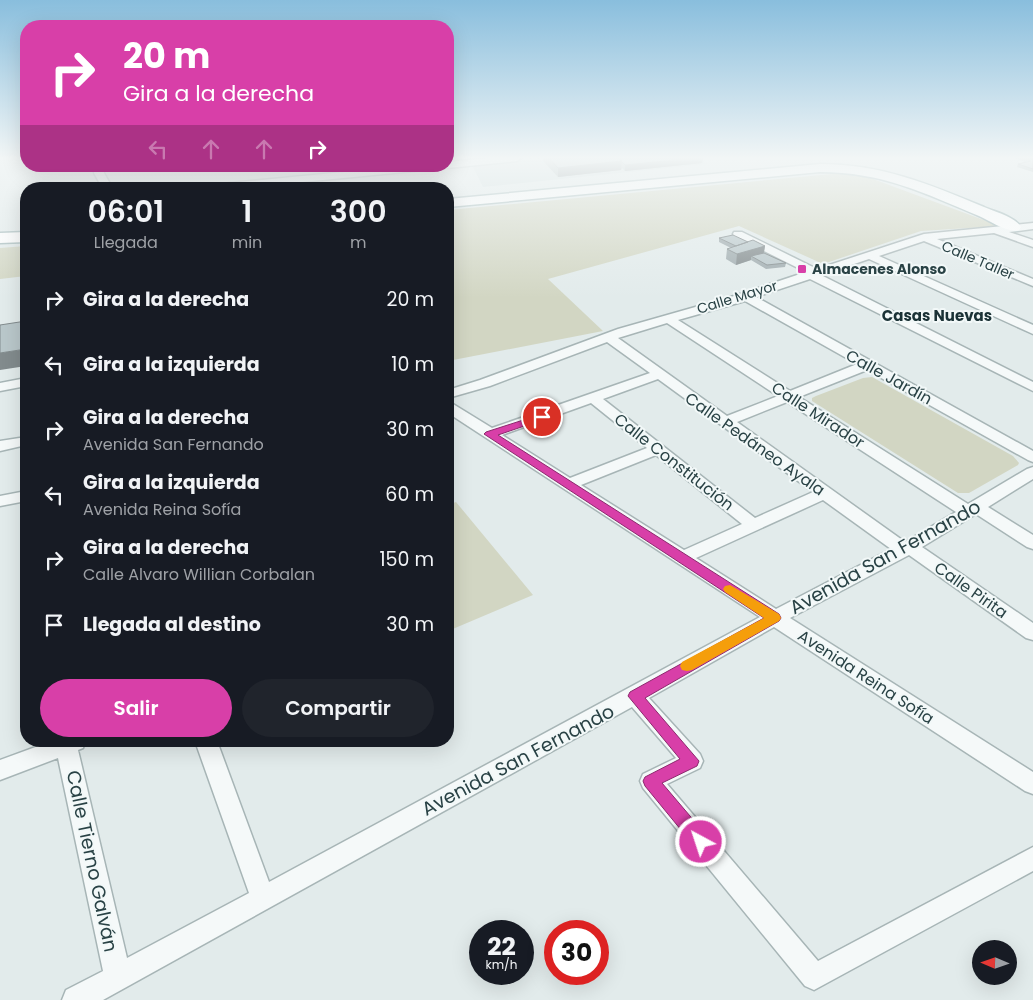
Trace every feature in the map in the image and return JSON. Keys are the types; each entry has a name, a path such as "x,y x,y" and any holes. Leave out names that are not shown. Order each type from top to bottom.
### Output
{"main road":[{"path":"963,205 1000,220 1024,226"},
{"path":"973,205 1024,226"},
{"path":"0,232 20,230"},
{"path":"0,238 20,237"}],"street":[{"name":"Calle Mayor","path":"454,392 486,383 608,337 745,296 924,237 1024,226"},
{"path":"994,229 1033,244"},
{"path":"738,234 1033,387"},
{"name":"Calle Taller","path":"924,237 1033,284"},
{"path":"869,255 1033,330"},
{"name":"Calle Jardín","path":"745,296 1033,457"},
{"name":"Calle Mirador","path":"667,318 788,396 972,509 1033,543"},
{"name":"Calle Pedáneo Ayala","path":"608,337 658,375 824,493 907,549"},
{"path":"725,422 867,365"},
{"path":"490,434 658,375"},
{"path":"0,387 20,383"},
{"name":"Calle Constitución","path":"594,399 754,526"},
{"name":"Avenida Reina Sofía","path":"454,411 1033,784"},
{"path":"0,446 20,442"},
{"path":"568,485 658,450"},
{"name":"Avenida San Fernando","path":"76,1000 635,696 774,618 907,549 1033,472"},
{"path":"682,558 824,493"},
{"path":"0,501 20,497"},
{"name":"Calle Pirita","path":"907,549 1033,633"},
{"path":"635,696 692,761 651,781 814,977 1033,858"},
{"path":"0,770 61,747"},
{"name":"Calle Tierno Galván","path":"73,747 118,977"},
{"path":"208,747 263,898"}],"green space":[{"path":"505,205 942,205 1000,226 921,231 823,264 739,226 548,279 603,331 454,360 454,209"},
{"path":"20,246 20,277 0,279 0,248"},
{"path":"872,377 1013,456 1019,463 1018,465 969,493 958,493 812,401 812,398 816,396 863,378"},
{"path":"456,502 533,595 454,628 454,503"}],"building":[{"path":"733,235 748,242 736,246 719,238"},
{"path":"753,240 765,246 737,254 727,249"},
{"path":"764,253 786,263 767,265 751,256"},
{"path":"20,322 20,350 0,353 0,325"}],"slow traffic":[{"path":"687,666 774,618 730,589"}],"place":[{"name":"Almacenes Alonso","path":"802,269"}],"district":[{"name":"Casas Nuevas","path":"937,315"}],"route":[{"path":"542,417 490,434 774,618 635,696 692,761 651,781 701,842"}]}
